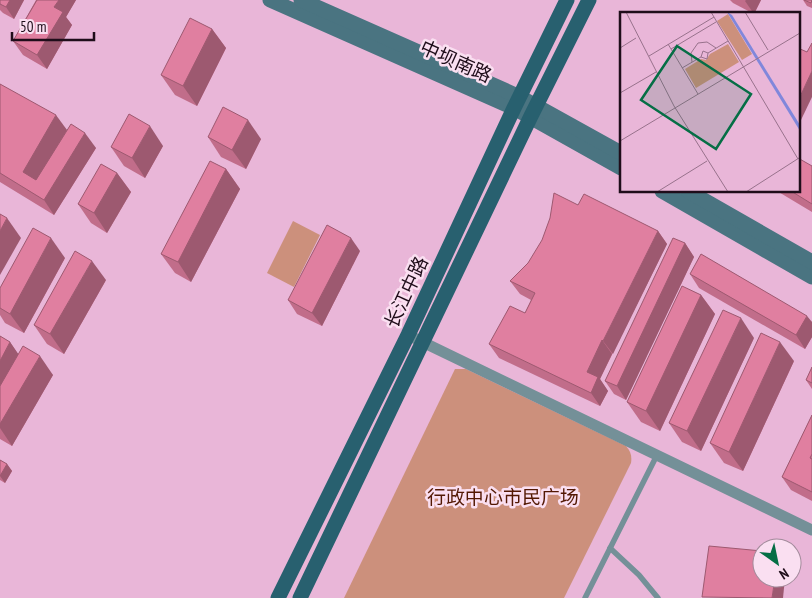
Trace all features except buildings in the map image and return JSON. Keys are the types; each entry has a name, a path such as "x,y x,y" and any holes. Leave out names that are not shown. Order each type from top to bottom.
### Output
{"main road":[{"name":"中坝南路","path":"270,0 517,102"},
{"name":"中坝南路","path":"301,0 620,153"},
{"name":"长江中路","path":"278,598 408,335 567,0"},
{"name":"长江中路","path":"300,598 588,0"},
{"name":"中坝南路","path":"534,111 620,167"},
{"path":"664,192 812,277"},
{"path":"690,192 812,262"}],"street":[{"path":"408,335 812,530"}],"lane":[{"path":"585,598 657,455"},
{"path":"610,548 640,575 658,598"}],"green space":[{"path":"293,221 320,235 294,287 267,273"},
{"name":"行政中心市民广场","path":"455,369 466,369 626,446 631,454 631,463 564,598 344,598"}]}
